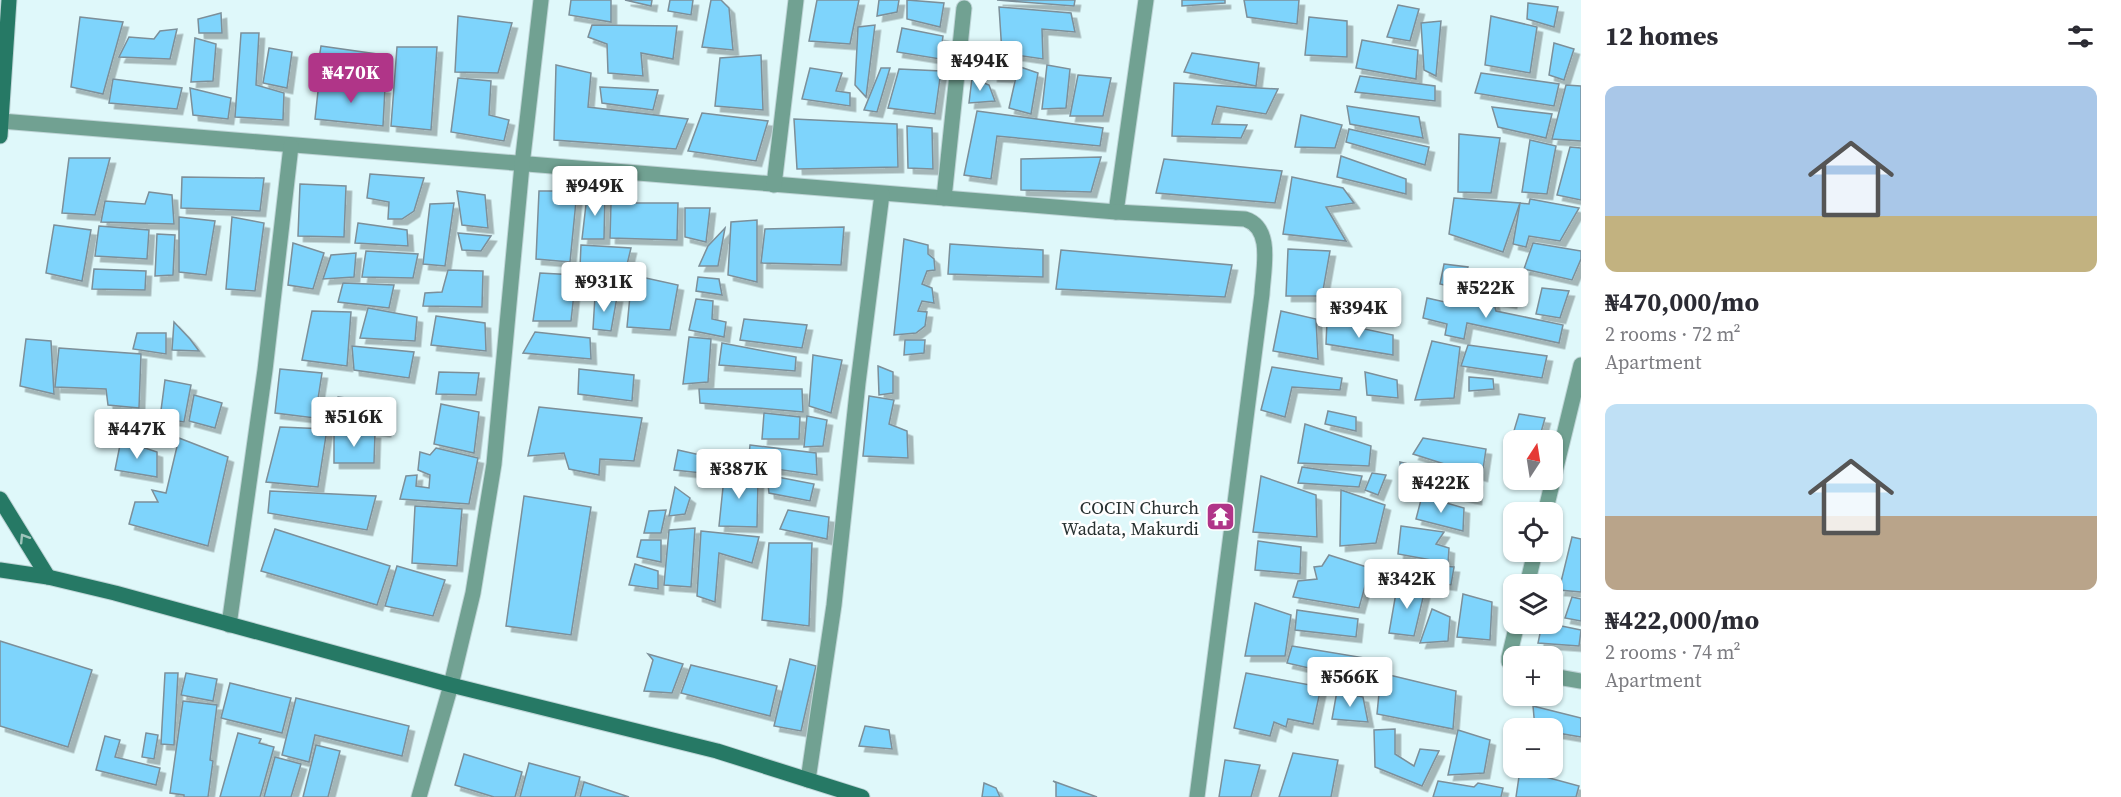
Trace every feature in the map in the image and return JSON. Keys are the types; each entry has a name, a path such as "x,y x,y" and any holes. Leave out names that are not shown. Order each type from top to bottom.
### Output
{"street":[{"path":"9,0 1,129 291,146 1116,212 1245,219 1253,222 1260,229 1264,243 1262,294 1197,797"},
{"path":"419,797 451,685 473,593 494,464 522,165 541,0"},
{"path":"774,185 796,0"},
{"path":"1116,212 1146,0"},
{"path":"944,198 964,8"},
{"path":"229,625 266,370 291,146"},
{"path":"808,780 834,604 882,194"},
{"path":"1548,502 1581,365"},
{"path":"0,499 48,577"},
{"path":"0,570 48,577 114,593 451,685 717,751 845,794 862,797"},
{"path":"1563,678 1581,681"}],"building":[{"path":"571,0 611,0 611,22 569,15"},
{"path":"625,0 652,0 651,6"},
{"path":"670,0 693,0 691,15 668,11"},
{"path":"711,0 721,0 729,8 733,50 702,47"},
{"path":"817,0 859,0 850,44 809,41"},
{"path":"879,0 899,0 897,12 877,16"},
{"path":"907,0 944,3 940,27 907,19"},
{"path":"997,0 1075,0 1074,6"},
{"path":"1182,0 1225,0 1225,3 1182,6"},
{"path":"1244,0 1299,0 1297,24 1247,17"},
{"path":"1528,3 1558,7 1554,27 1527,19"},
{"path":"1398,5 1419,9 1410,41 1387,37"},
{"path":"999,7 1071,13 1075,32 1042,29 1043,59 1002,53"},
{"path":"221,13 222,33 199,33 198,19"},
{"path":"458,16 512,23 498,73 455,72"},
{"path":"1491,16 1537,27 1530,73 1485,65"},
{"path":"80,17 123,22 103,94 71,87"},
{"path":"1309,17 1347,21 1347,57 1305,55"},
{"path":"1441,21 1436,76 1424,70 1421,23"},
{"path":"592,25 677,26 673,59 641,53 643,76 608,73 607,44 588,37"},
{"path":"875,25 866,97 855,85 858,27"},
{"path":"902,28 943,36 940,59 897,52"},
{"path":"177,29 170,59 119,57 129,37 154,39 160,31"},
{"path":"241,33 259,33 256,85 284,93 283,120 235,117"},
{"path":"195,38 216,44 213,81 191,82"},
{"path":"1362,40 1418,50 1416,79 1356,68"},
{"path":"1554,43 1574,49 1564,80 1549,75"},
{"path":"321,46 384,55 381,80 317,72"},
{"path":"397,47 437,47 431,130 391,126"},
{"path":"269,48 292,52 287,88 263,83"},
{"path":"1192,53 1259,63 1256,86 1184,72"},
{"path":"761,55 763,110 715,106 720,58"},
{"path":"994,58 1038,73 1031,114 1009,108 1016,77 992,76"},
{"path":"556,65 591,73 588,107 688,119 676,149 554,140"},
{"path":"1047,65 1070,69 1066,108 1042,109"},
{"path":"810,68 842,73 836,91 850,93 850,106 802,99"},
{"path":"881,68 890,68 877,112 864,110"},
{"path":"899,69 941,71 935,114 888,108"},
{"path":"1481,73 1559,84 1554,106 1475,93"},
{"path":"1078,75 1111,78 1103,116 1070,116"},
{"path":"1360,76 1435,86 1435,101 1355,92"},
{"path":"458,78 491,81 489,115 509,120 504,141 451,132"},
{"path":"972,78 989,85 995,101 969,103"},
{"path":"113,79 182,88 177,109 109,103"},
{"path":"319,82 385,88 383,126 315,119"},
{"path":"1174,83 1278,89 1266,114 1217,106 1212,124 1247,125 1241,138 1172,136"},
{"path":"1566,85 1581,86 1581,141 1552,139"},
{"path":"600,87 658,90 653,110 602,103"},
{"path":"190,88 231,98 228,119 193,115"},
{"path":"1347,106 1419,117 1423,138 1350,124"},
{"path":"1492,107 1552,114 1546,138 1498,127"},
{"path":"977,111 1103,128 1100,146 997,136 991,179 964,175"},
{"path":"702,113 768,121 756,161 688,151"},
{"path":"1301,115 1342,125 1335,148 1295,147"},
{"path":"794,119 897,124 898,167 797,169"},
{"path":"907,126 932,128 933,169 908,168"},
{"path":"1349,129 1429,147 1425,165 1346,142"},
{"path":"1459,134 1500,138 1491,193 1458,192"},
{"path":"1530,140 1556,146 1547,194 1522,192"},
{"path":"1570,147 1581,148 1581,200 1557,195"},
{"path":"1341,156 1406,179 1406,194 1337,177"},
{"path":"1101,157 1091,192 1021,190 1021,159"},
{"path":"69,158 110,158 95,215 62,213"},
{"path":"1164,159 1282,171 1275,203 1156,193"},
{"path":"370,174 424,178 414,211 402,219 388,219 389,202 367,198"},
{"path":"182,177 264,178 260,211 181,208"},
{"path":"1292,177 1343,188 1354,203 1326,207 1346,241 1283,234"},
{"path":"300,184 346,186 344,237 298,236"},
{"path":"457,191 485,195 488,228 462,225"},
{"path":"539,191 577,191 570,262 536,259"},
{"path":"149,192 172,195 174,224 101,222 105,201 145,204"},
{"path":"605,192 604,239 582,239 587,196"},
{"path":"1454,198 1520,203 1503,252 1449,234"},
{"path":"1530,199 1579,208 1560,241 1529,236 1526,247 1513,244 1520,203 1529,204"},
{"path":"454,203 445,266 423,264 430,204"},
{"path":"611,203 678,203 677,240 610,238"},
{"path":"685,208 710,208 706,242 685,237"},
{"path":"179,217 215,221 206,275 179,272"},
{"path":"232,217 264,223 255,291 226,289"},
{"path":"757,220 757,282 728,275 731,222"},
{"path":"358,223 407,230 408,246 355,243"},
{"path":"54,225 91,230 82,281 46,273"},
{"path":"99,226 149,230 147,259 95,256"},
{"path":"844,227 841,265 761,263 765,229"},
{"path":"725,228 718,266 699,266 708,246"},
{"path":"458,233 491,236 481,251 462,250"},
{"path":"157,234 175,235 173,275 155,276"},
{"path":"904,239 928,245 928,254 934,259 935,270 927,271 922,284 932,288 934,303 922,301 918,311 927,312 925,326 916,333 894,335"},
{"path":"293,243 324,253 313,289 288,285"},
{"path":"1533,243 1581,251 1581,259 1572,280 1524,269"},
{"path":"950,244 1043,250 1043,277 948,274"},
{"path":"581,245 631,248 625,273 580,267"},
{"path":"1288,249 1330,251 1322,296 1286,296"},
{"path":"1061,250 1232,265 1225,297 1056,289"},
{"path":"366,251 418,254 413,278 362,277"},
{"path":"356,253 354,277 323,279 331,255"},
{"path":"1444,264 1468,267 1461,289 1440,284"},
{"path":"94,269 146,271 145,290 92,289"},
{"path":"448,270 483,271 482,307 423,306 425,293 442,292"},
{"path":"540,273 576,275 571,321 533,321"},
{"path":"1499,274 1520,279 1511,303 1489,299"},
{"path":"632,275 678,285 670,330 627,327"},
{"path":"698,277 719,279 722,295 696,291"},
{"path":"343,283 394,285 389,308 338,302"},
{"path":"1542,288 1569,291 1560,318 1536,314"},
{"path":"1453,295 1493,300 1496,311 1563,325 1559,343 1467,323 1464,339 1445,335 1447,324 1423,318 1427,298 1449,303"},
{"path":"595,296 617,297 611,331 593,329"},
{"path":"696,299 713,301 712,319 726,322 724,337 689,330"},
{"path":"368,308 417,317 415,341 360,338"},
{"path":"312,311 351,312 347,366 302,360"},
{"path":"1281,311 1316,319 1318,359 1273,351"},
{"path":"436,316 485,323 486,351 431,345"},
{"path":"744,319 807,325 802,348 740,340"},
{"path":"1327,321 1393,335 1393,355 1326,344"},
{"path":"174,322 190,339 199,351 172,350"},
{"path":"535,332 590,338 591,359 523,353"},
{"path":"137,333 166,333 166,354 133,349"},
{"path":"689,337 711,339 708,382 683,384"},
{"path":"26,339 51,341 54,394 20,386"},
{"path":"905,340 925,340 924,353 904,355"},
{"path":"1432,341 1460,347 1454,398 1415,400"},
{"path":"722,343 796,357 795,371 719,365"},
{"path":"1468,345 1547,356 1542,378 1461,366"},
{"path":"352,346 414,352 409,378 354,370"},
{"path":"59,348 141,354 139,408 108,405 106,389 55,387"},
{"path":"813,355 842,360 831,413 809,406"},
{"path":"878,366 893,372 893,393 879,395"},
{"path":"1272,367 1342,378 1340,390 1292,387 1285,417 1261,410"},
{"path":"280,369 322,373 315,418 275,413"},
{"path":"579,369 634,375 632,401 578,394"},
{"path":"439,372 479,373 476,395 436,394"},
{"path":"1365,372 1397,380 1398,398 1367,395"},
{"path":"1469,377 1493,379 1494,389 1469,391"},
{"path":"165,380 191,385 184,422 160,418"},
{"path":"699,389 802,389 803,412 700,403"},
{"path":"194,395 222,403 215,428 189,421"},
{"path":"869,396 894,400 889,424 907,431 908,458 863,456"},
{"path":"338,397 385,403 385,431 330,422"},
{"path":"441,404 479,412 474,453 434,444"},
{"path":"539,407 642,418 634,461 600,459 599,475 569,469 564,453 528,456"},
{"path":"1328,411 1356,417 1356,431 1325,424"},
{"path":"764,413 800,417 799,439 762,439"},
{"path":"1519,414 1545,418 1542,430 1514,430"},
{"path":"807,416 827,420 823,446 804,447"},
{"path":"1305,424 1371,446 1369,466 1298,463"},
{"path":"280,427 327,429 318,487 266,482"},
{"path":"334,432 375,433 374,463 334,463"},
{"path":"179,438 228,457 208,546 129,524 135,502 158,502 152,490 166,493"},
{"path":"1423,438 1486,449 1482,476 1413,454"},
{"path":"121,440 157,452 157,477 115,470"},
{"path":"750,445 816,453 817,475 748,465"},
{"path":"436,448 478,458 469,504 400,499 406,476 417,475 416,486 429,488 430,475 418,470 420,452 430,455"},
{"path":"678,450 705,456 702,473 674,470"},
{"path":"1400,462 1477,481 1476,499 1401,483"},
{"path":"1302,467 1362,476 1359,487 1298,483"},
{"path":"725,468 746,469 747,479 758,480 757,527 719,526"},
{"path":"1372,473 1386,475 1378,495 1365,490"},
{"path":"767,475 814,484 810,501 769,493"},
{"path":"1261,476 1316,495 1317,537 1253,532"},
{"path":"675,487 690,498 685,514 669,516"},
{"path":"1341,490 1385,505 1376,543 1340,546"},
{"path":"270,491 376,496 367,530 268,513"},
{"path":"524,496 591,507 571,635 506,626"},
{"path":"1422,496 1464,508 1463,531 1416,519"},
{"path":"415,506 462,509 457,566 412,563"},
{"path":"666,510 661,533 644,533 649,511"},
{"path":"788,510 829,517 827,539 780,529"},
{"path":"1401,526 1444,532 1436,544 1449,548 1448,563 1398,554"},
{"path":"695,528 691,587 664,585 669,530"},
{"path":"275,529 390,566 377,605 261,571"},
{"path":"701,531 759,537 752,563 719,553 715,602 697,596"},
{"path":"1572,537 1581,539 1581,592 1563,590 1563,574"},
{"path":"641,540 661,540 661,562 637,557"},
{"path":"1258,541 1301,547 1300,574 1255,570"},
{"path":"769,543 812,543 809,626 762,620"},
{"path":"1329,555 1370,568 1359,608 1293,597 1298,581 1317,579 1314,567 1322,566"},
{"path":"1402,561 1454,567 1451,585 1396,577"},
{"path":"635,564 658,571 658,589 629,585"},
{"path":"397,566 445,580 433,616 385,606"},
{"path":"1426,585 1414,636 1389,633 1397,587"},
{"path":"1463,594 1492,602 1490,640 1457,637"},
{"path":"1572,597 1581,599 1581,621 1565,618"},
{"path":"1255,603 1291,615 1285,656 1245,656"},
{"path":"1432,609 1450,617 1448,641 1420,643"},
{"path":"1297,610 1358,619 1356,637 1295,630"},
{"path":"1563,626 1581,630 1579,646 1538,643 1540,634 1563,634"},
{"path":"0,641 92,670 68,747 0,726"},
{"path":"1292,646 1371,659 1366,681 1287,663"},
{"path":"648,654 683,664 672,693 644,691 653,660"},
{"path":"790,659 816,666 801,731 774,726"},
{"path":"691,665 777,686 770,716 681,693"},
{"path":"165,673 178,673 174,745 161,744"},
{"path":"186,673 217,679 213,701 181,695"},
{"path":"1246,673 1321,687 1313,724 1288,719 1286,727 1274,722 1270,736 1234,728"},
{"path":"1381,673 1456,691 1453,729 1377,714"},
{"path":"230,683 291,698 282,733 221,718"},
{"path":"1337,691 1363,697 1368,722 1332,719"},
{"path":"296,698 409,726 402,756 315,735 309,762 282,755"},
{"path":"183,701 217,705 208,797 184,797 184,795 170,793"},
{"path":"1533,706 1581,718 1581,737 1563,734 1563,718 1534,718"},
{"path":"865,726 889,730 892,749 859,746"},
{"path":"1395,729 1395,754 1414,766 1420,749 1439,751 1422,786 1375,767 1374,730"},
{"path":"1458,730 1490,740 1484,773 1448,775"},
{"path":"146,733 158,735 154,759 142,757"},
{"path":"238,733 261,739 259,743 274,747 260,797 220,797"},
{"path":"105,736 120,740 115,757 160,768 156,785 96,770"},
{"path":"316,745 340,751 328,797 303,797"},
{"path":"1293,753 1338,760 1331,797 1279,797"},
{"path":"464,754 522,772 515,797 494,797 455,785"},
{"path":"275,757 301,764 291,797 264,797"},
{"path":"1225,760 1260,765 1251,797 1219,797"},
{"path":"529,763 580,777 575,797 520,797"},
{"path":"1519,778 1550,778 1579,786 1576,797 1516,797"},
{"path":"1053,781 1097,797 1056,797 1056,783"},
{"path":"1438,781 1474,787 1478,783 1503,788 1501,797 1433,797"},
{"path":"584,782 629,797 580,797"},
{"path":"984,783 996,788 1000,797 982,797"}],"place":[{"name":"COCIN Church Wadata, Makurdi","path":"1220,517"}]}
